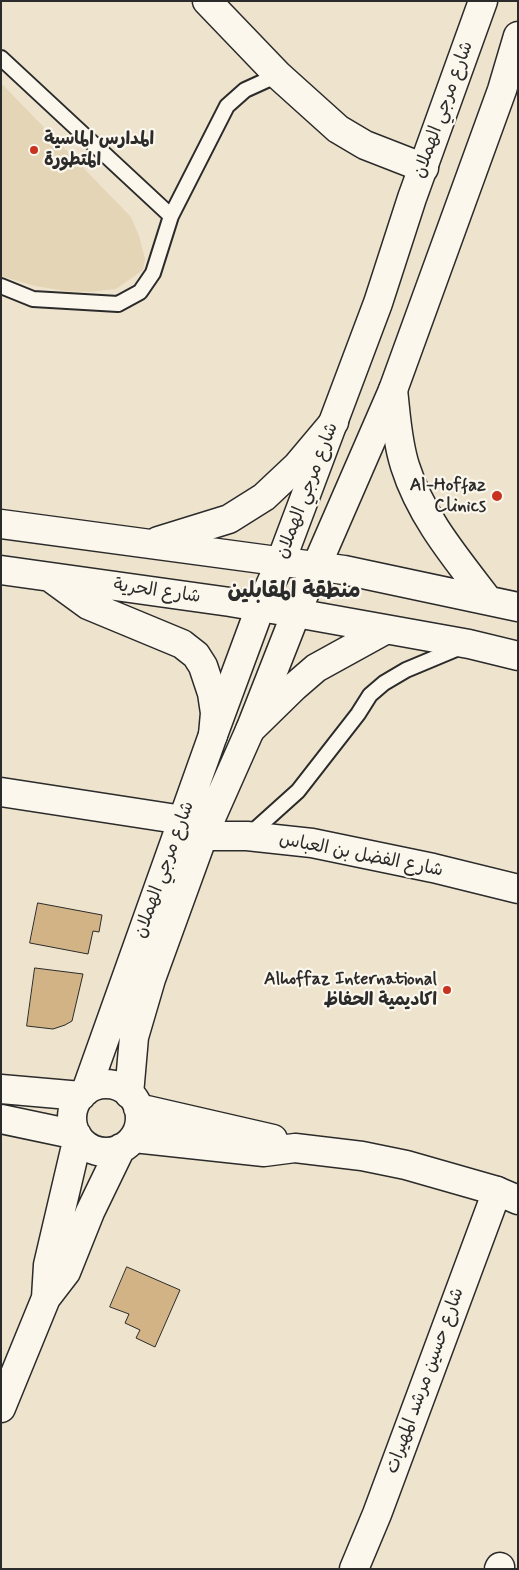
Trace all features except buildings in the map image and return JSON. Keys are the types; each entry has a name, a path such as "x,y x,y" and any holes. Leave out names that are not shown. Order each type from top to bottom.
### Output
{"main road":[{"path":"207,1 278,75 338,129 365,145 424,168"},
{"name":"شارع مرجي الهملان","path":"134,1101 134,1037 193,828 213,735 378,303 412,198 483,1"},
{"name":"شارع مرجي الهملان","path":"84,1093 193,828 250,730 296,613 393,390 510,90 518,36"},
{"path":"393,390 398,435 405,466 420,502 442,540 488,600"},
{"path":"149,543 229,519 264,497 297,466 334,422"},
{"path":"1,524 344,570 518,607"},
{"name":"شارع الحرية","path":"1,570 230,602 469,644 518,656"},
{"path":"50,577 88,606 182,644 196,655 203,666 212,693 215,713 213,735"},
{"path":"250,730 316,668 385,630"},
{"name":"شارع الفضل بن العباس","path":"1,792 193,828 312,843 433,868 518,889"},
{"path":"295,1148 267,1136 134,1101 118,1087 105,1084 95,1086 84,1093 76,1104 72,1116 73,1126 78,1136 85,1144 96,1150 108,1152 127,1143 264,1152 295,1148 362,1156 406,1165 507,1196"},
{"path":"1,1089 84,1093"},
{"path":"1,1408 46,1298 66,1272 90,1212 127,1143 139,1125 134,1101"},
{"path":"1,1119 78,1136"},
{"path":"46,1298 48,1265 78,1136"},
{"name":"شارع حسين مرشد المهيرات","path":"354,1569 507,1196"}],"lane":[{"path":"1,58 171,216"},
{"path":"1,286 33,299 118,304 140,292 153,273 171,216 228,106 245,90 278,75"},
{"path":"247,836 298,791 370,696 384,683 406,670 469,644"}],"shaded area":[{"name":"المدارس الماسية المتطورة","path":"1,83 131,217 139,236 145,259 143,270 116,289 89,292 66,291 35,286 1,276"}],"place":[{"name":"المدارس الماسية المتطورة","path":"34,150"},
{"name":"Al-Hoffaz Clinics","path":"497,496"},
{"name":"Alhoffaz International اكاديمية الحفاظ","path":"447,990"}],"district":[{"name":"منطقة المقابلين","path":"294,592"}]}
